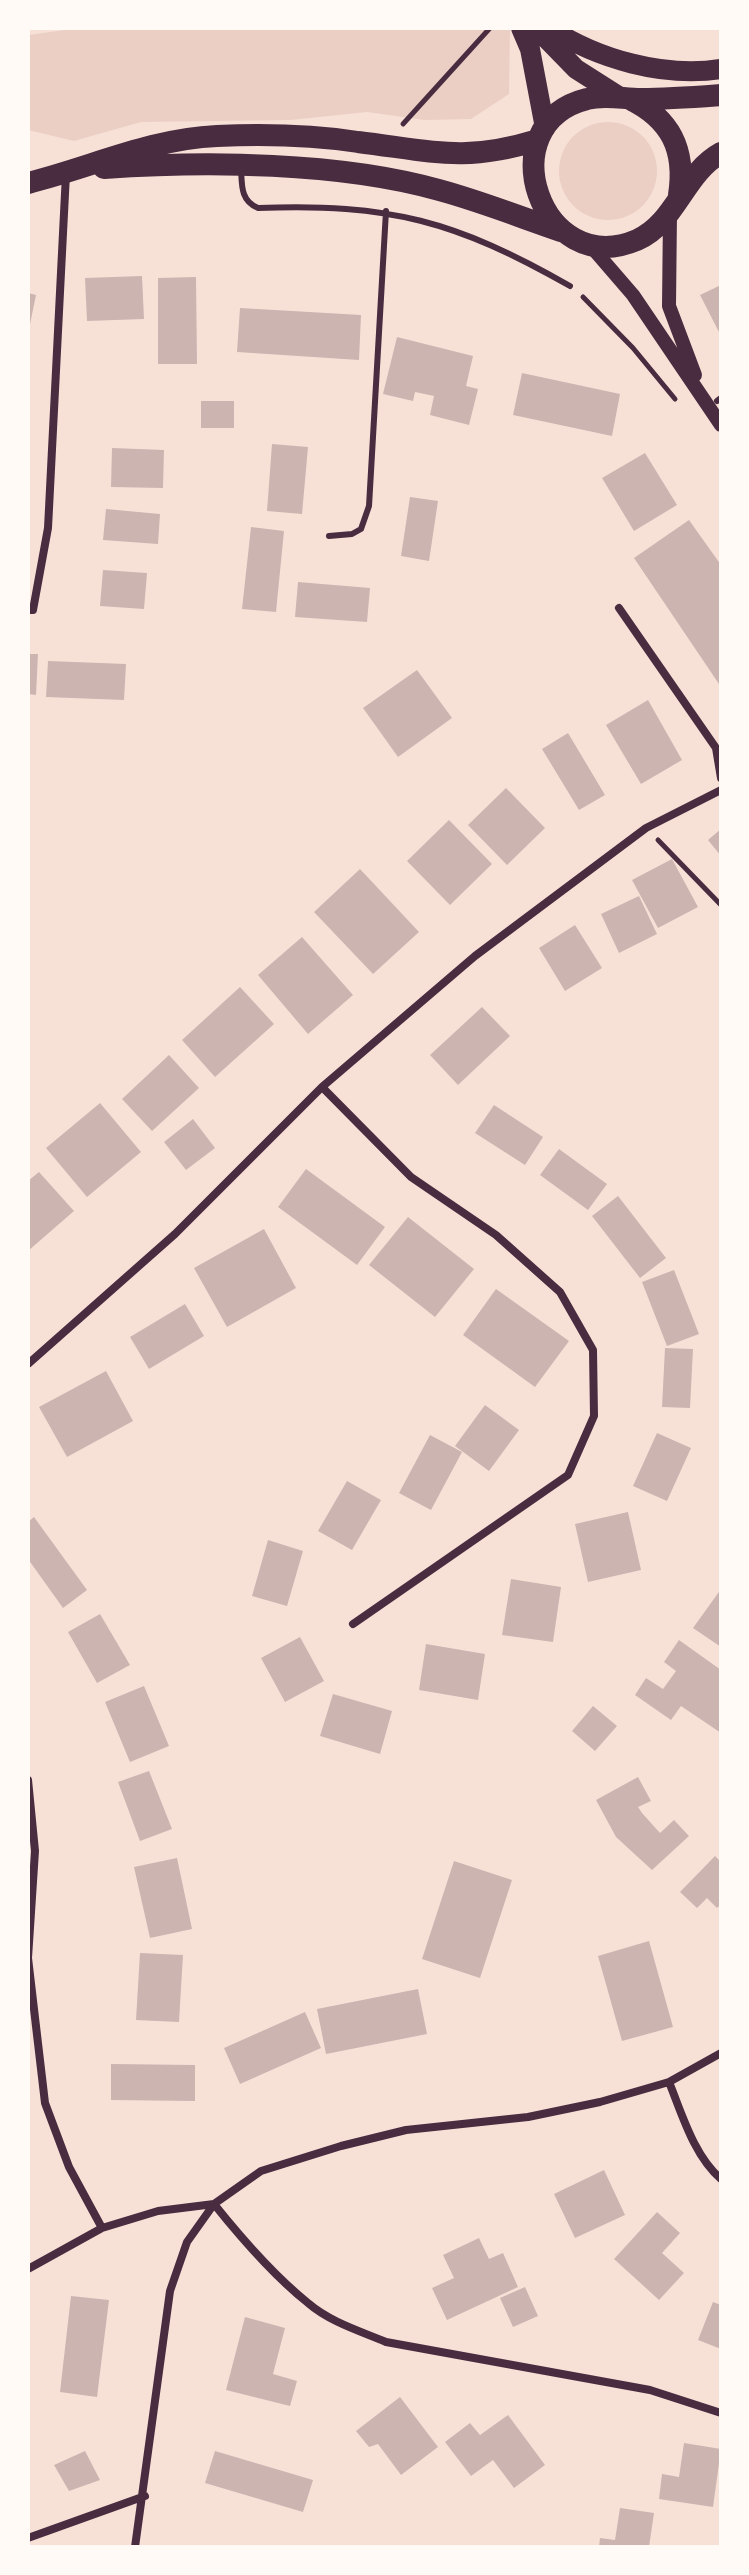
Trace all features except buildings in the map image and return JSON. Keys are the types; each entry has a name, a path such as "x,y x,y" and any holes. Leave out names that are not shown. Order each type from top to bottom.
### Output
{"highway":[{"path":"566,233 544,212 533,186 533,160 542,134 562,111 585,99 721,95"},
{"path":"624,98 650,109 667,124 678,145 683,171 674,204"},
{"path":"28,183 72,172 148,144 216,136 298,137 359,142 399,150 476,154 542,134"},
{"path":"72,172 164,164 240,164 394,180 437,189 566,233 589,244 614,246 638,239 721,153"}],"main road":[{"path":"521,28 536,74 542,134"},
{"path":"536,28 576,69 624,98"},
{"path":"550,28 603,55 637,64 683,71 717,69"}],"street":[{"path":"28,610 33,610 48,528 72,172"},
{"path":"674,204 669,306 716,402 721,425"},
{"path":"589,244 716,402"},
{"path":"619,608 716,748 721,778"},
{"path":"28,1364 175,1234 322,1087 475,956 634,837 721,790"},
{"path":"322,1087 411,1177 496,1235 560,1292 593,1350 594,1416 568,1475 353,1624"},
{"path":"28,1780 35,1851 28,1958 45,2103 69,2167 102,2228"},
{"path":"135,2547 145,2496 170,2291 187,2242 214,2204 261,2171 341,2146 406,2130 528,2117 600,2102 669,2082 721,2053"},
{"path":"669,2082 691,2134 712,2171 721,2179"},
{"path":"28,2269 102,2228 158,2211 214,2204"},
{"path":"214,2204 241,2238 309,2305 346,2326 386,2342 650,2390 721,2413"},
{"path":"28,2538 145,2496"}],"lane":[{"path":"240,164 243,196 249,205 258,208 321,206 386,211 446,226 515,255 570,286"},
{"path":"329,536 352,534 361,529 369,506 386,211"}],"path":[{"path":"399,150 403,122 490,28"},
{"path":"570,286 633,348 678,402"},
{"path":"662,845 721,905"}],"shaded area":[{"path":"80,28 510,28 509,94 471,119 424,120 367,112 291,120 141,122 74,141 28,130 28,35"},
{"path":"608,122 627,126 642,137 653,152 657,171 653,190 642,205 627,216 608,220 589,216 574,205 563,190 559,171 563,152 574,137 589,126"}]}
